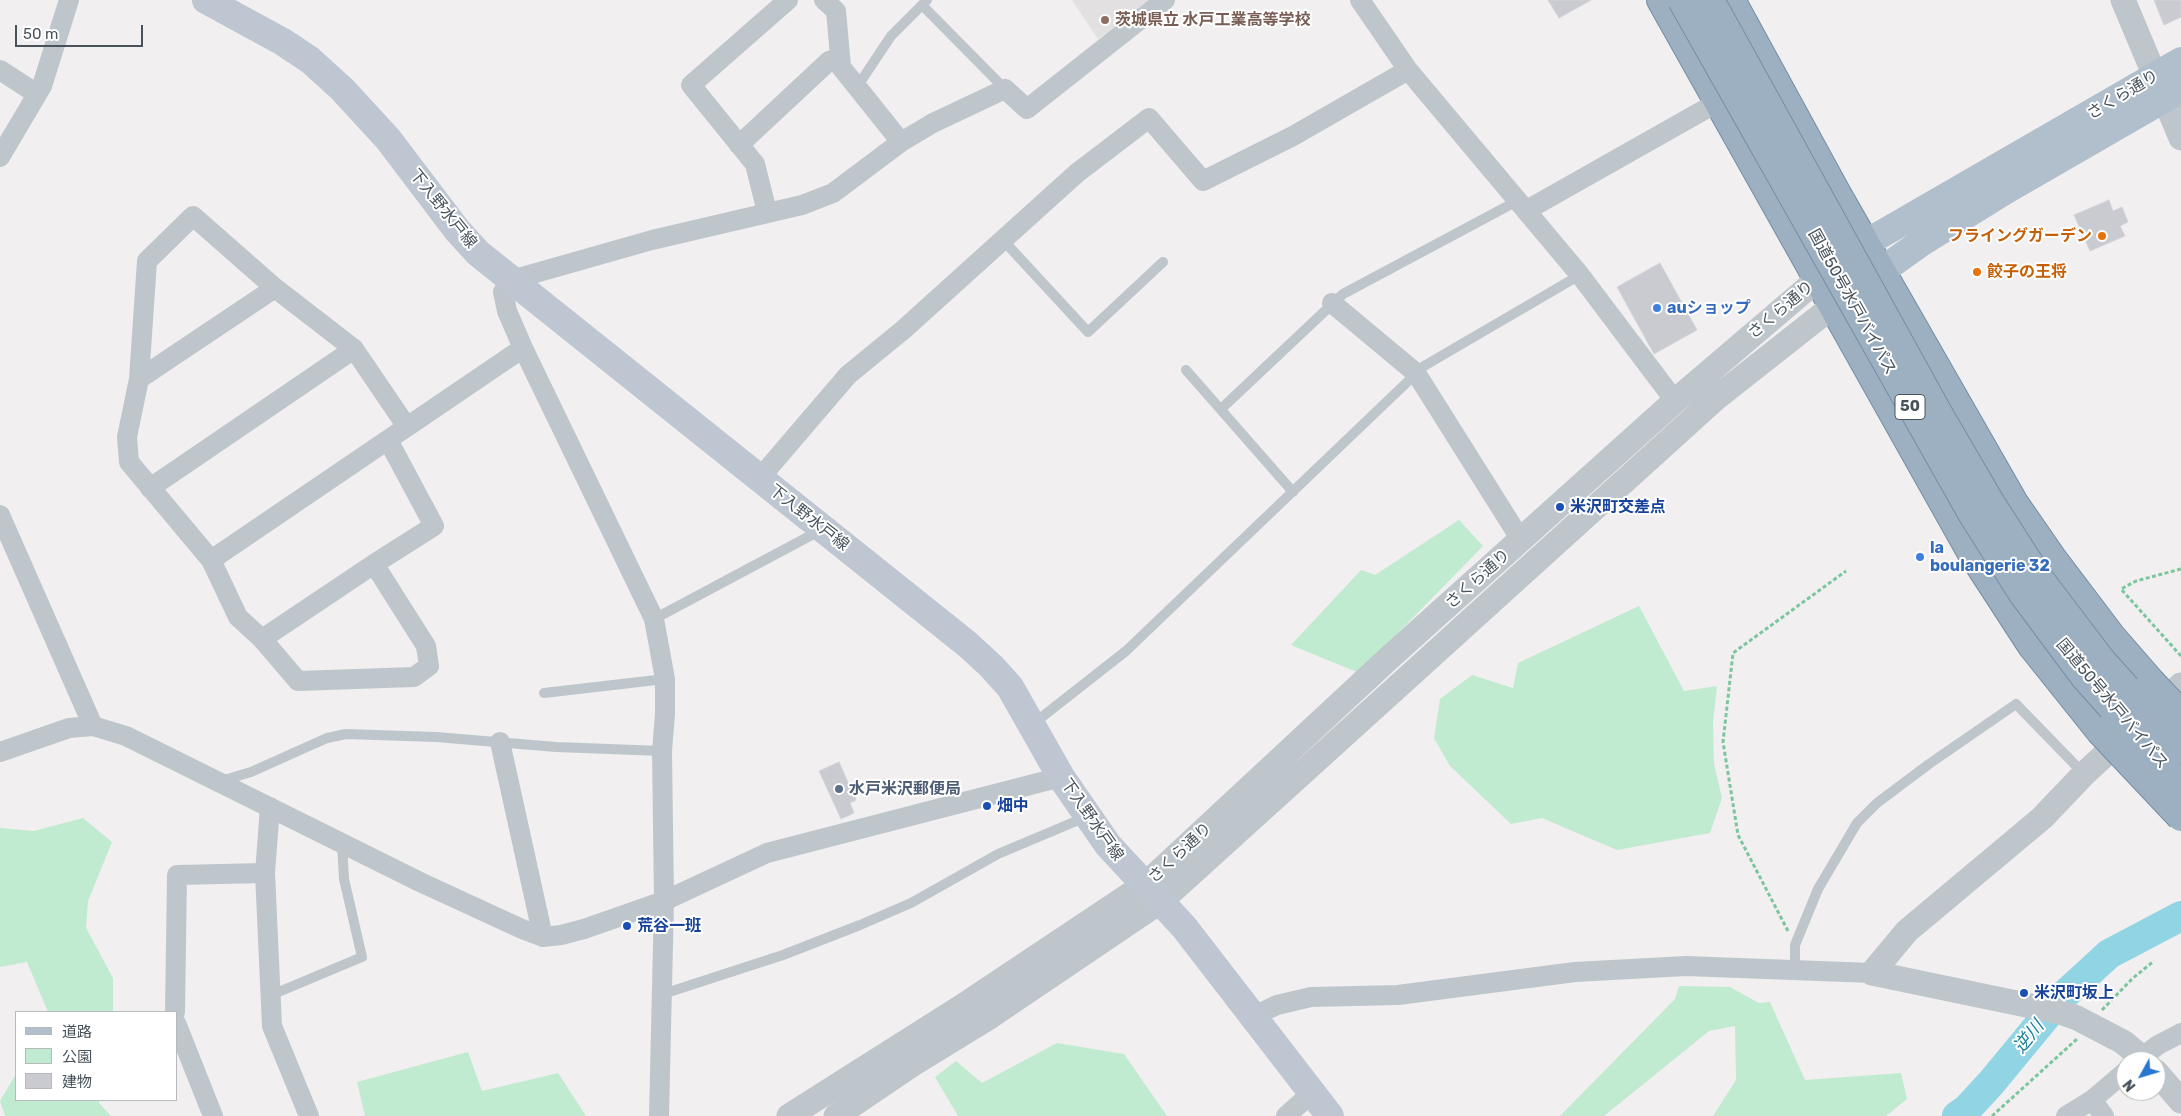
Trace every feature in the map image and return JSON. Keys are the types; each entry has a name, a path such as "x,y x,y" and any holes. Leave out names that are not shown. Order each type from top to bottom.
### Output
{"highway":[{"path":"1661,0 1976,560 2032,646 2100,731 2181,817"},
{"name":"国道50号水戸バイパス","path":"1682,0 1978,523 2024,594 2084,676 2181,784"},
{"name":"国道50号水戸バイパス","path":"1710,0 1933,404 1990,502 2038,576 2101,660 2181,749"},
{"path":"1731,0 1881,271 2014,502 2058,565 2112,636 2181,714"}],"main road":[{"name":"下入野水戸線","path":"206,0 283,42 310,60 342,89 388,139 457,230 478,253 967,644 991,666 1010,688 1033,725 1061,777 1087,816 1124,864 1154,893 1254,1016 1330,1116"},
{"name":"さくら通り","path":"1833,306 1922,242 2167,88 2181,61"},
{"name":"さくら通り","path":"1818,279 1866,243 2167,88"}],"street":[{"path":"0,157 42,86 69,0"},
{"path":"767,212 755,164 691,86 788,0"},
{"path":"824,0 836,11 841,67 901,142"},
{"path":"660,1116 664,901 662,750 665,679 654,619 523,348 507,311 503,292 511,280 652,240 802,205 832,193 901,142 933,123 1005,89 1027,109 1165,0"},
{"path":"1360,0 1408,70 1580,275 1675,401"},
{"path":"2122,0 2167,88 2181,138"},
{"path":"739,145 829,61 840,58"},
{"path":"0,70 37,94"},
{"path":"759,479 848,375 903,330 1077,173 1149,118 1203,181 1293,136 1408,70"},
{"path":"1523,205 1718,102"},
{"path":"374,564 426,646 430,666 414,677 298,681 262,639 238,617 212,560 129,462 127,437 140,379 147,261 193,216 275,288 354,349 407,427"},
{"name":"さくら通り","path":"789,1116 977,997 1154,893 1389,658 1675,401 1818,279"},
{"path":"140,379 275,288"},
{"path":"1332,304 1416,373 1521,540"},
{"name":"さくら通り","path":"836,1116 916,1062 991,1016 1154,893 1400,687 1714,399 1833,306"},
{"path":"212,560 523,348"},
{"path":"150,488 354,349"},
{"path":"262,639 434,526 388,440"},
{"path":"0,515 93,726"},
{"path":"1872,973 1907,931 2042,818 2084,774 2181,685"},
{"path":"0,752 69,728 93,726 126,736 522,929 544,937 584,929 664,901 767,852 1061,777"},
{"path":"500,742 544,937"},
{"path":"270,807 266,873 269,996 272,1026 309,1116"},
{"path":"175,1011 177,875 266,873"},
{"path":"1254,1016 1277,1005 1311,997 1398,995 1575,972 1686,966 1872,973 2024,1004 2077,1018 2123,1042 2130,1051"},
{"path":"178,1028 213,1116"},
{"path":"2158,1051 2181,1033"},
{"path":"2166,1087 2181,1101"},
{"path":"2066,1116 2098,1108 2116,1090"},
{"path":"1286,1116 1313,1092"}],"lane":[{"path":"857,87 891,36 924,3 1005,89"},
{"path":"1221,409 1343,294 1523,205"},
{"path":"1002,239 1088,332 1163,262"},
{"path":"1033,725 1126,651 1424,366 1580,275"},
{"path":"1186,370 1293,492"},
{"path":"654,619 823,529"},
{"path":"544,692 665,679"},
{"path":"1795,970 1795,944 1818,889 1857,823 1877,803 1921,770 2016,704 2084,774"},
{"path":"220,781 251,772 327,738 346,734 436,737 556,747 662,750"},
{"path":"663,994 783,955 860,926 911,903 998,854 1087,816"},
{"path":"269,996 362,957 344,879 342,842"}],"path":[{"path":"2181,569 2136,581 2121,589 2181,656"},
{"path":"1795,944 1738,835 1722,742 1732,653 1846,571"}],"shaded area":[{"name":"茨城県立 水戸工業高等学校","path":"1072,0 1153,0 1098,39"}],"green space":[{"path":"1459,520 1483,546 1359,673 1291,645 1361,570 1375,575"},
{"path":"1639,606 1684,691 1717,686 1713,722 1714,764 1722,798 1710,833 1617,850 1542,818 1511,824 1450,766 1434,738 1440,699 1472,675 1513,688 1518,663"},
{"path":"83,818 112,842 88,901 86,928 113,978 113,1011 48,1011 27,962 0,967 0,828 34,831"},
{"path":"1679,986 1730,987 1759,1003 1770,1002 1805,1080 1901,1073 1907,1099 1886,1116 1713,1116 1736,1080 1735,1026 1709,1031 1604,1116 1560,1116 1675,999"},
{"path":"1057,1043 1124,1054 1167,1116 958,1116 935,1077 956,1061 982,1083"},
{"path":"468,1052 482,1091 558,1073 586,1116 365,1116 357,1082"},
{"path":"15,1076 15,1101 99,1101 111,1116 5,1116 0,1101"}],"building":[{"path":"1548,0 1591,0 1559,18"},
{"path":"2154,0 2181,0 2181,17 2164,25"},
{"path":"2109,200 2113,211 2122,207 2128,222 2120,226 2125,236 2090,251 2074,215"},
{"name":"auショップ","path":"1660,263 1697,330 1654,354 1617,287"},
{"path":"839,762 856,800 850,803 854,813 841,819 819,771"}],"waterway":[{"name":"逆川","path":"1957,1116 1967,1109 1991,1083 2062,997 2109,954 2181,916"}],"place":[{"name":"茨城県立 水戸工業高等学校","path":"1105,20"},
{"name":"フライングガーデン","path":"2102,236"},
{"name":"餃子の王将","path":"1977,272"},
{"name":"auショップ","path":"1657,308"},
{"name":"米沢町交差点","path":"1560,507"},
{"name":"la boulangerie 32","path":"1920,557"},
{"name":"水戸米沢郵便局","path":"839,789"},
{"name":"畑中","path":"987,806"},
{"name":"荒谷一班","path":"627,926"},
{"name":"米沢町坂上","path":"2024,993"}]}
